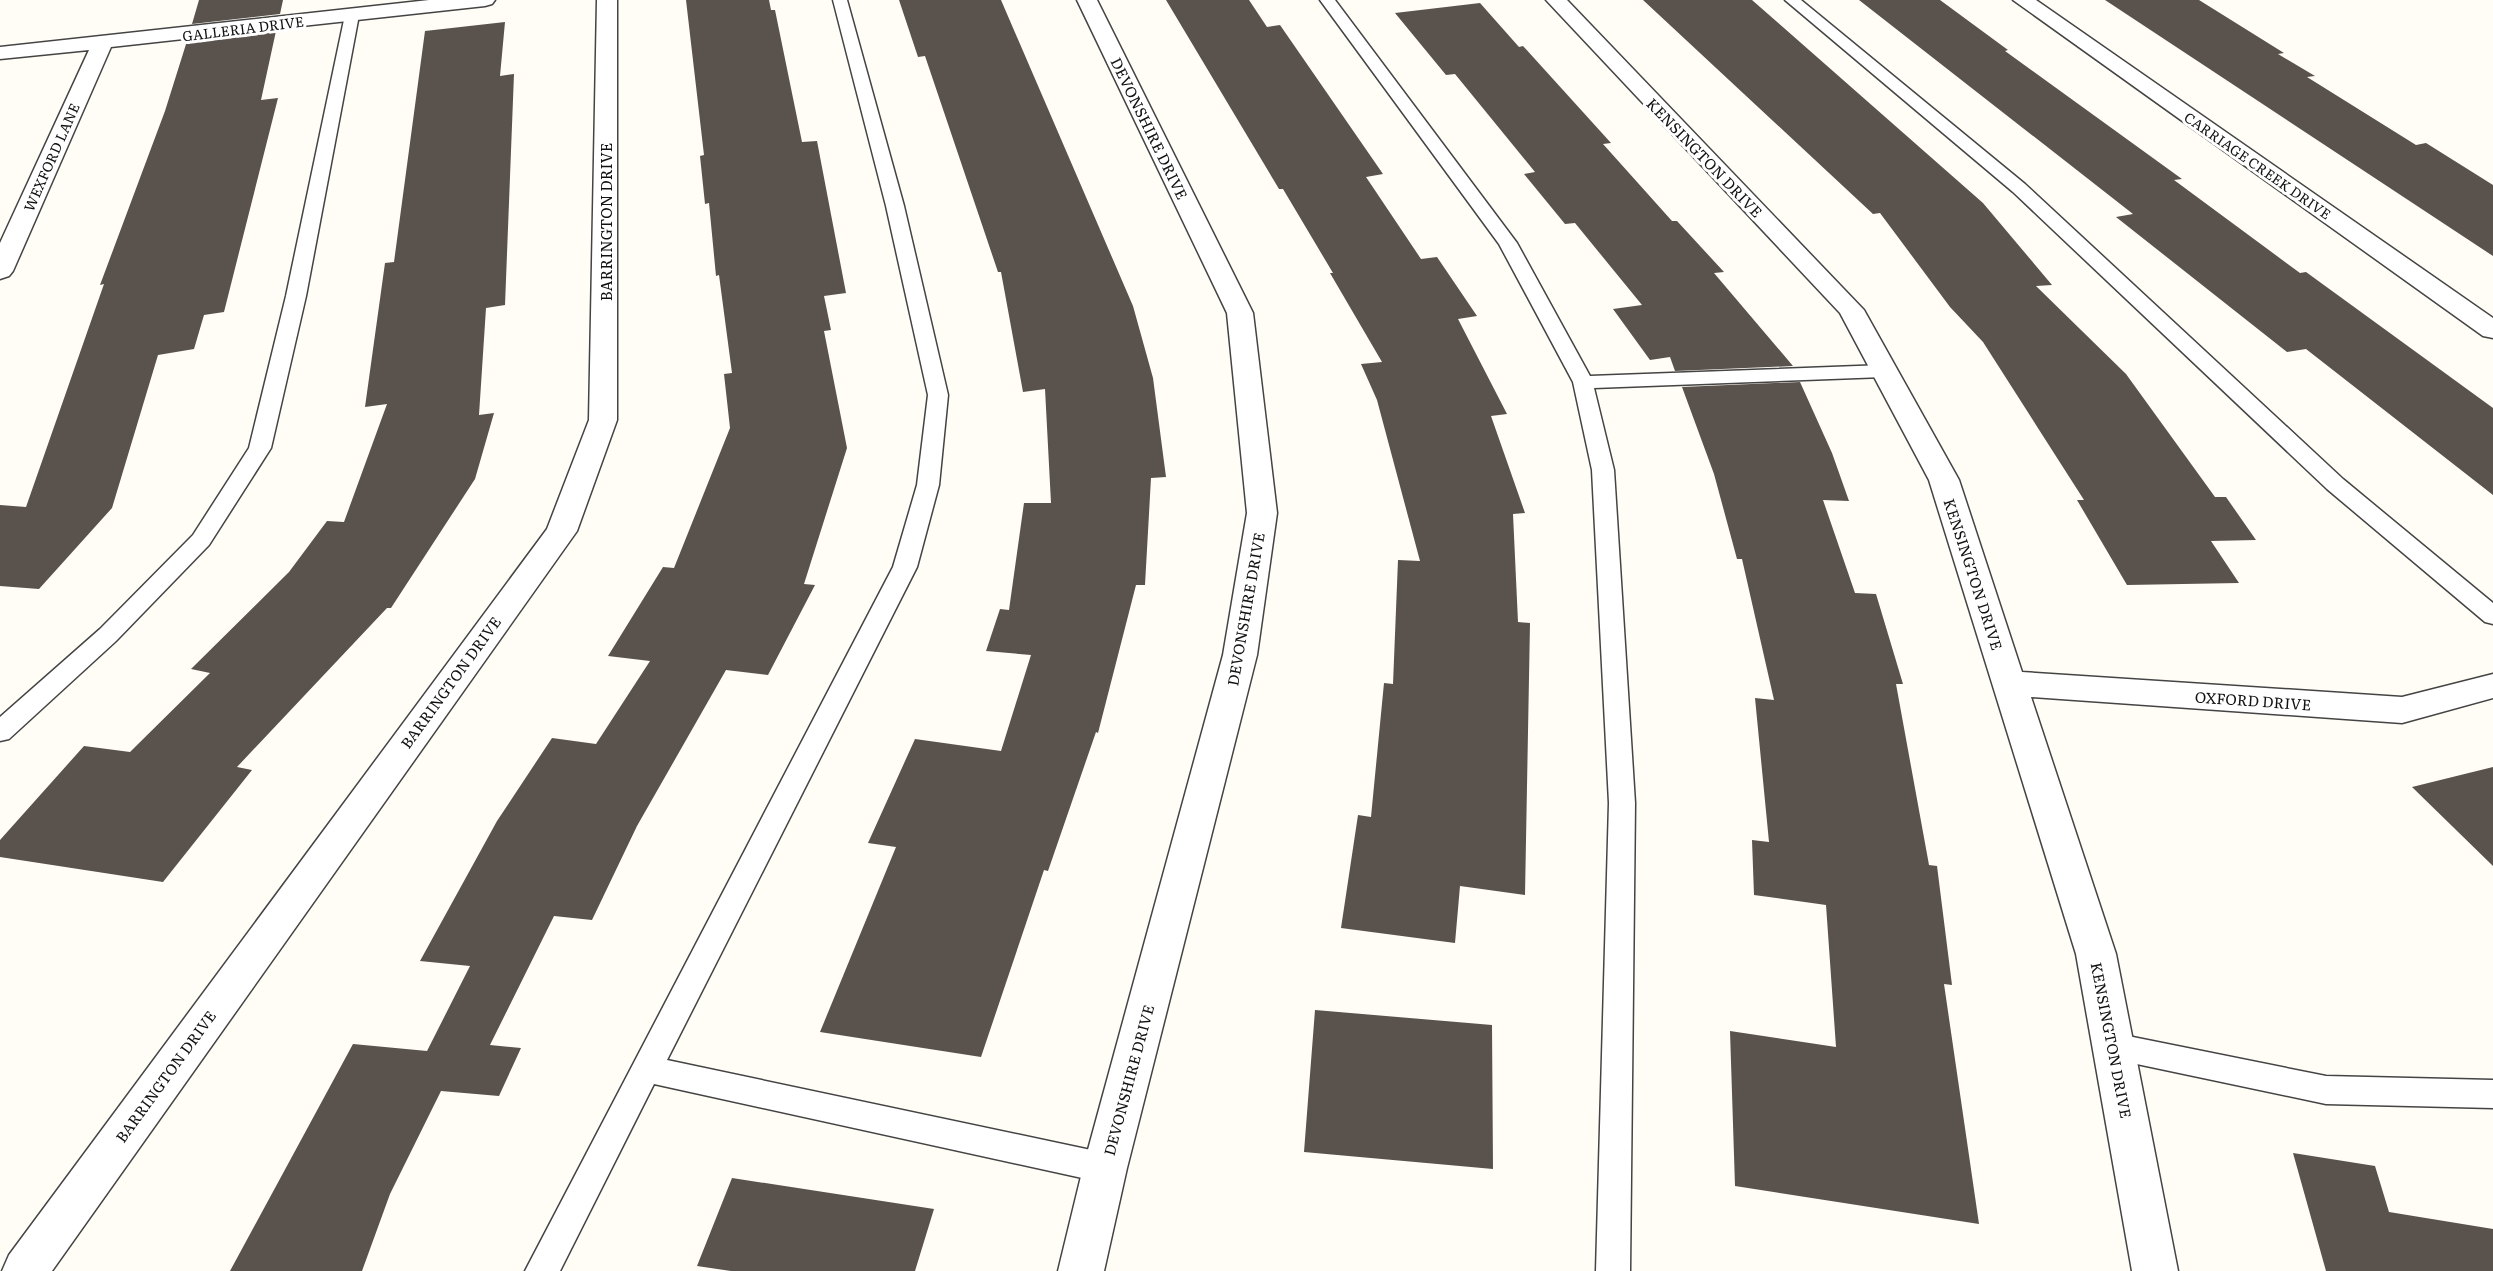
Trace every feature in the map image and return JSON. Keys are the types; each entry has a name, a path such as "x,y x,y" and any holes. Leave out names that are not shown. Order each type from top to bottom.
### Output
{"street":[{"name":"GALLERIA DRIVE","path":"0,53 102,44 485,0"},
{"name":"BARRINGTON DRIVE","path":"25,1271 562,531 603,420 607,0"},
{"name":"DEVONSHIRE DRIVE","path":"1081,1271 1105,1168 1240,655 1262,513 1240,313 1087,0"},
{"name":"KENSINGTON DRIVE","path":"1556,0 1851,310 1944,480 2096,954 2155,1271"},
{"name":"CARRIAGE CREEK DRIVE","path":"2023,0 2493,330"},
{"name":"WEXFORD LANE","path":"0,271 102,44"},
{"name":"OXFORD DRIVE","path":"2009,683 2402,710 2493,686"}],"lane":[{"path":"542,1271 906,567 928,485 938,395 895,206 840,0"},
{"path":"1327,0 1508,243 1582,382 1603,470 1622,803 1613,1271"},
{"path":"1792,0 2019,188 2335,484 2493,616"},
{"path":"0,732 108,635 201,540 260,448 296,296 352,15"},
{"path":"1582,382 1884,371"},
{"path":"2113,1046 2326,1090 2493,1094"},
{"path":"646,1069 1105,1168"}],"building":[{"path":"199,0 283,0 280,14 192,24"},
{"path":"686,0 769,0 771,10 775,10 802,142 817,141 846,293 824,296 831,330 824,331 847,448 804,584 815,585 768,675 726,670 637,826 592,920 554,916 490,1045 521,1048 499,1096 441,1091 390,1194 362,1271 230,1271 353,1044 427,1051 470,966 420,961 497,821 552,738 596,744 650,661 608,656 663,567 674,568 730,428 724,374 732,373 719,275 716,276 709,203 705,204 700,156 704,155"},
{"path":"899,0 1001,0 1133,306 1153,378 1166,477 1151,478 1145,585 1136,585 1098,733 1096,732 1048,871 1044,870 981,1057 820,1032 896,847 868,843 915,739 1001,751 1031,655 986,651 1000,609 1009,610 1024,503 1051,503 1045,389 1023,392 1001,272 998,272 925,56 918,57"},
{"path":"1166,0 1249,0 1267,27 1280,25 1383,174 1366,177 1421,259 1437,257 1477,316 1458,319 1507,414 1491,416 1525,513 1513,514 1518,622 1530,623 1525,895 1460,886 1455,943 1341,928 1358,815 1371,817 1384,683 1393,684 1398,560 1420,561 1377,400 1361,364 1382,362 1283,189 1279,189"},
{"path":"1643,0 1752,0 1983,203 2052,285 2036,286 2126,374 2215,497 2226,497 2256,540 2211,541 2239,583 2127,585 2077,500 2084,500 1983,342 1950,307 1880,213 1873,214"},
{"path":"1859,0 1940,0 2008,50 2005,51 2182,179 2174,180 2300,273 2306,272 2493,408 2493,495 2306,349 2287,352 2116,217 2133,214"},
{"path":"2105,0 2199,0 2284,53 2278,54 2315,76 2307,77 2416,145 2426,143 2493,185 2493,256"},
{"path":"1480,3 1519,47 1523,46 1611,143 1603,144 1672,221 1677,221 1724,272 1714,273 1793,366 1675,371 1670,357 1650,360 1613,309 1642,305 1575,223 1565,224 1524,174 1535,172 1455,74 1446,75 1395,13"},
{"path":"505,22 500,76 514,74 505,305 486,308 479,415 494,413 475,479 391,608 387,608 237,767 252,770 163,882 0,857 0,840 84,746 130,752 210,673 191,669 289,572 327,521 344,522 387,404 365,407 385,263 394,262 425,31"},
{"path":"276,31 261,100 278,98 224,312 204,315 194,349 158,355 112,508 39,589 0,586 0,505 26,507 104,284 100,285 165,111 187,41"},
{"path":"1800,382 1832,453 1849,501 1823,500 1855,593 1876,594 1903,684 1896,684 1929,865 1937,866 1952,985 1944,984 1979,1224 1735,1186 1730,1031 1836,1047 1826,905 1754,895 1752,840 1769,842 1755,698 1774,700 1742,559 1737,559 1714,474 1682,387"},
{"path":"2493,767 2493,866 2412,787"},
{"path":"1315,1010 1492,1025 1493,1169 1304,1152"},
{"path":"2293,1153 2375,1166 2389,1212 2493,1229 2493,1271 2326,1271"},
{"path":"732,1178 934,1209 915,1271 731,1271 697,1266"}]}
